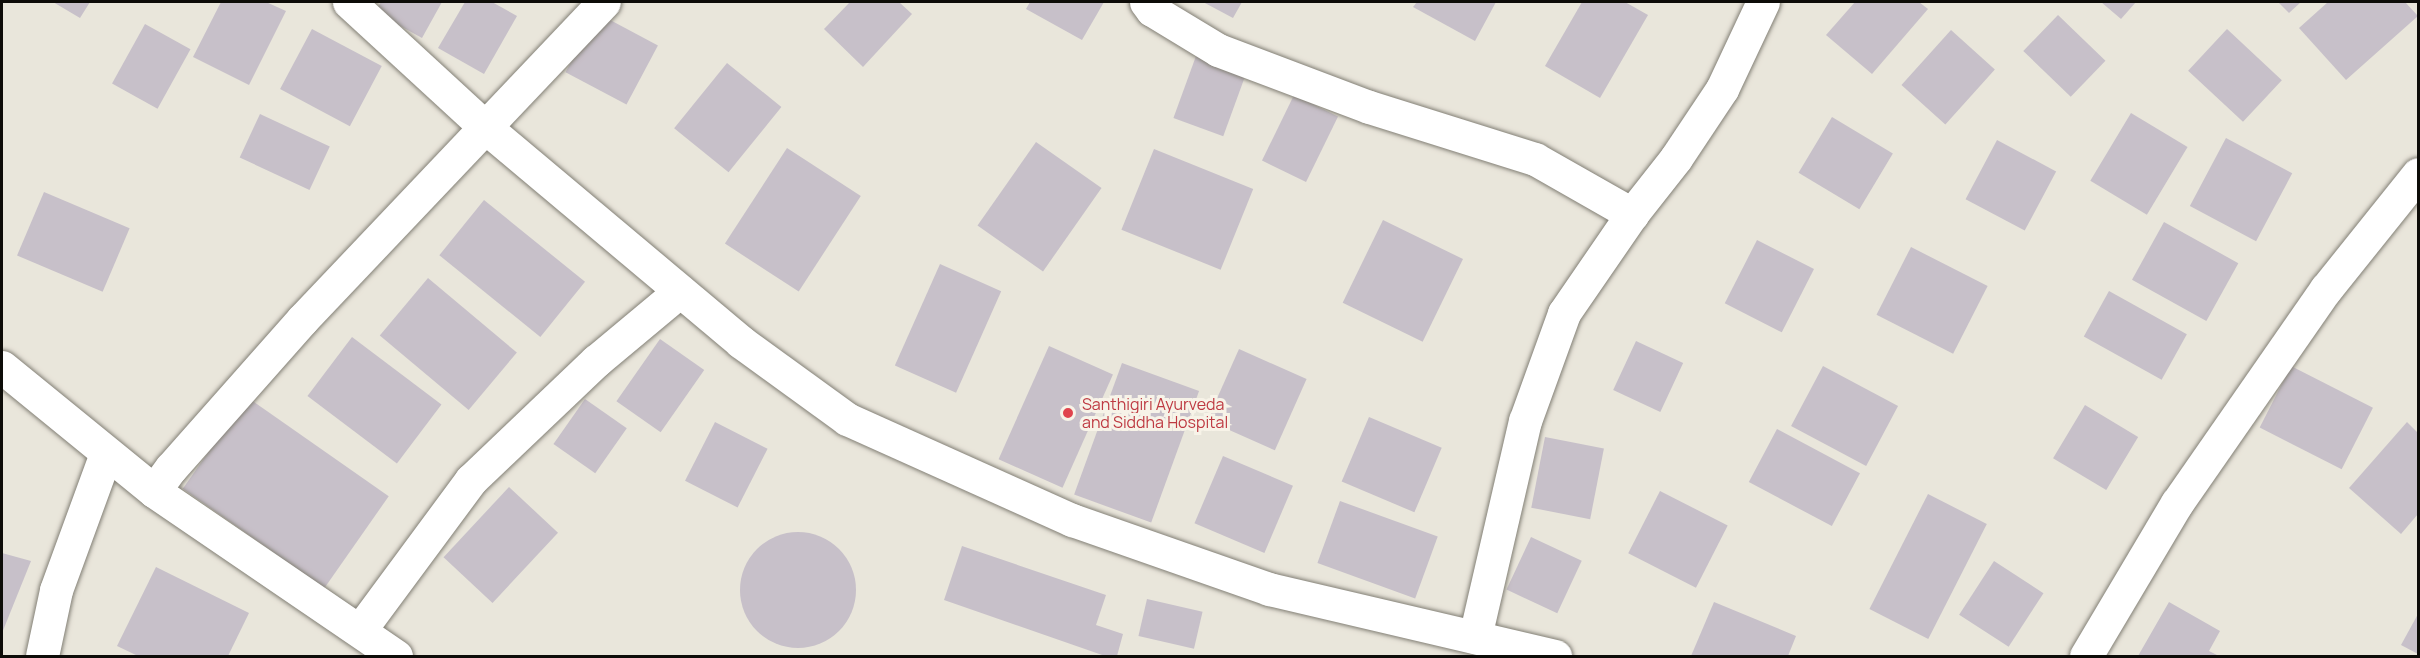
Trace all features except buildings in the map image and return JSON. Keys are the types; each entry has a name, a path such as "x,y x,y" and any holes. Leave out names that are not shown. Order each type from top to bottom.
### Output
{"street":[{"path":"349,2 485,127 680,291 741,342 847,419 1072,520 1269,589 1555,657"},
{"path":"154,491 171,468 303,320 604,2"},
{"path":"1146,2 1152,10 1218,50 1370,107 1535,159 1632,214"},
{"path":"1475,637 1525,421 1564,313 1632,214 1676,158 1722,89 1763,2"},
{"path":"2086,657 2177,503 2326,289 2418,174"},
{"path":"360,630 471,480 596,361 680,291"},
{"path":"2,367 154,491 360,630 396,657"},
{"path":"42,657 56,590 106,453"}],"place":[{"name":"Santhigiri Ayurveda and Siddha Hospital","path":"1068,413"}]}
